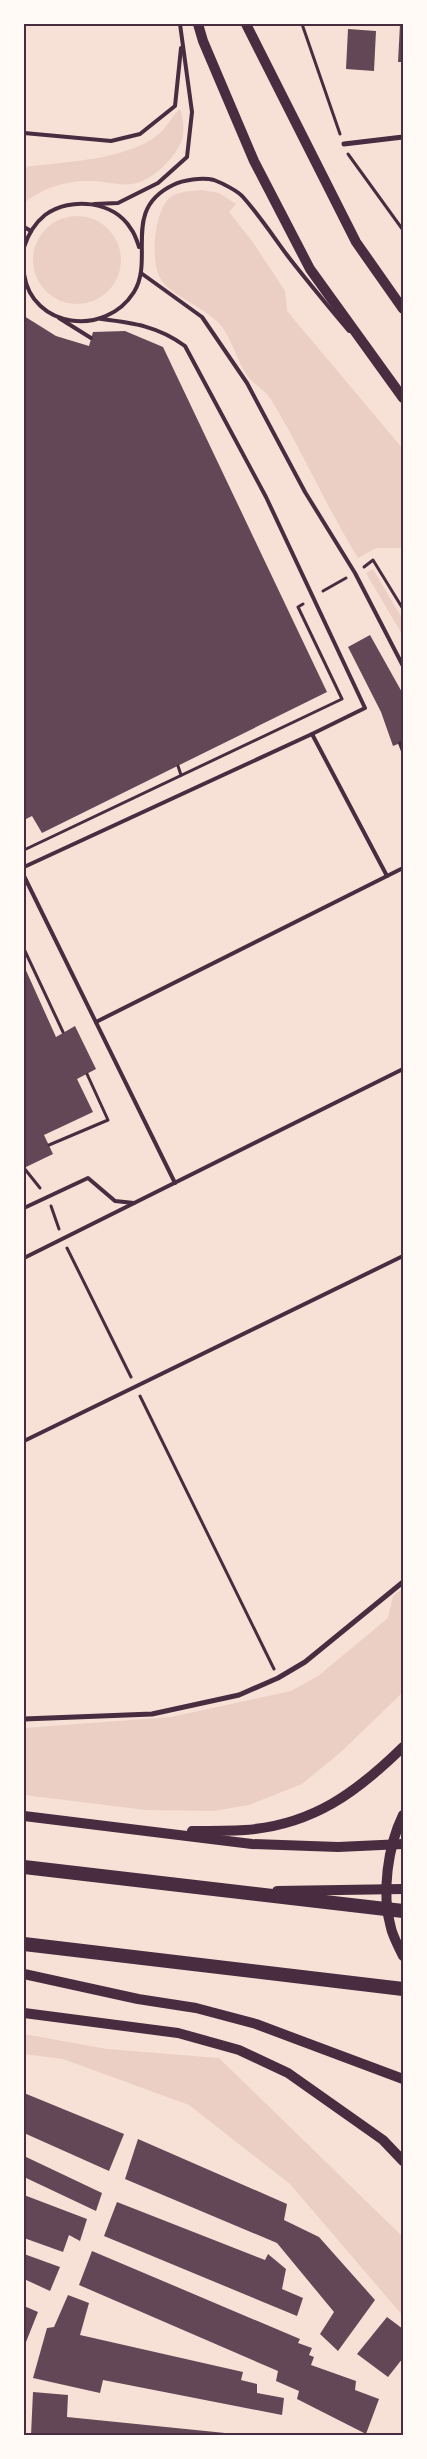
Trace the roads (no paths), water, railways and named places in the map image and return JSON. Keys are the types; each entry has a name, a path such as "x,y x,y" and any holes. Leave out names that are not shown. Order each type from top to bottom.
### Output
{"highway":[{"path":"24,1867 403,1911"},
{"path":"24,1944 403,1989"}],"main road":[{"path":"198,24 203,41 254,161 310,270 403,398"},
{"path":"246,24 356,242 403,309"},
{"path":"154,1831 246,1830 286,1824 342,1800 373,1776 403,1747"},
{"path":"403,1814 394,1834 386,1880 391,1928 403,1956"},
{"path":"24,1816 252,1844 338,1847 403,1844"},
{"path":"234,1892 403,1889"},
{"path":"24,1974 138,1999 196,2008 248,2022 403,2079"},
{"path":"24,2013 178,2034 239,2050 288,2073 383,2140 403,2161"}],"street":[{"path":"344,144 403,137"},
{"path":"24,1719 152,1714 239,1695 278,1678 341,1635 403,1582"}],"lane":[{"path":"24,247 31,231 45,215 69,204 118,203 158,183 187,157 192,112 180,24"},
{"path":"24,134 111,141 140,134 175,106 181,40"},
{"path":"101,319 121,308 134,291 141,273 140,249 143,215 162,190 181,181 213,180 242,196 300,272 382,371"},
{"path":"94,204 117,214 131,228 140,249"},
{"path":"24,227 31,231"},
{"path":"141,273 202,317 248,383 305,492 355,573 403,666"},
{"path":"24,274 25,282 39,304 91,338"},
{"path":"24,867 365,708 266,497 185,346 168,334 134,324 101,319 76,322 55,316"},
{"path":"312,734 387,876"},
{"path":"400,743 403,751"},
{"path":"96,1022 403,868"},
{"path":"24,876 175,1183"},
{"path":"24,1258 403,1069"},
{"path":"24,1208 88,1178 116,1201 134,1203"},
{"path":"24,1440 403,1256"}]}
